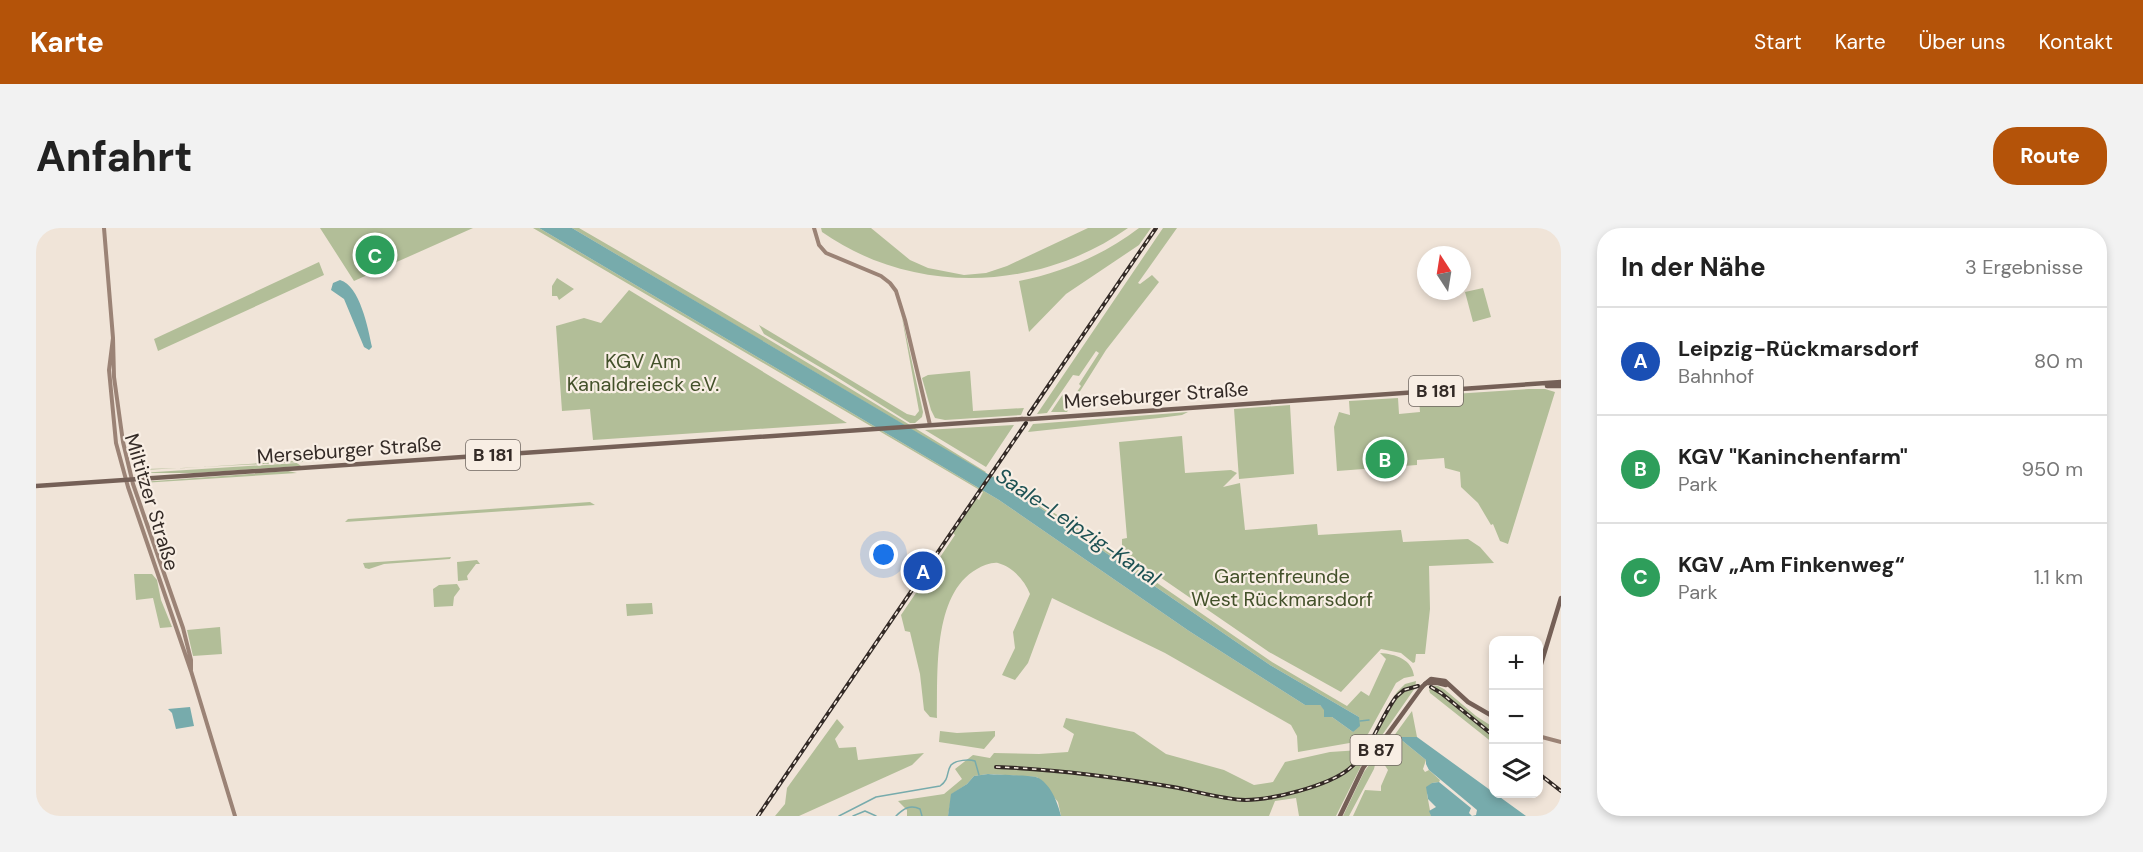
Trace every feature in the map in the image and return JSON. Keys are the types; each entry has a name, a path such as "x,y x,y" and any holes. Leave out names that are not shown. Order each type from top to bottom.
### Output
{"main road":[{"name":"Merseburger Straße","path":"129,479 1561,384"},
{"name":"B 181","path":"36,486 129,479"},
{"path":"1543,660 1561,598"},
{"name":"B 87","path":"1340,816 1363,768 1423,686 1431,679 1445,681 1468,702 1489,714"}],"street":[{"name":"Miltitzer Straße","path":"104,228 113,338 112,382 115,434 235,816"},
{"path":"814,228 819,245 826,253 881,276 896,291 930,425"},
{"path":"1543,737 1561,742"}],"green space":[{"path":"320,228 473,228 354,281"},
{"path":"533,228 539,228 999,500 1189,631 1305,705 1320,705 1353,732 1359,717 1270,665 1008,486 992,478 993,476 1073,525 1272,662 1347,706 1361,691 1369,696 1386,659 1380,653 1402,658 1410,665 1414,676 1396,683 1368,734 1361,741 1298,752 1297,736 1291,725 1165,653 1052,598 1028,663 1015,680 1002,675 1015,648 1013,632 1030,594 1025,584 1013,571 996,563 977,569 962,581 952,597 945,616 938,659 937,718 930,717 924,710 920,674 910,632 905,631 901,615 955,535 953,533 976,498 979,500 983,492"},
{"path":"572,228 579,228 682,288 986,472 985,473"},
{"path":"821,228 871,228 910,260 928,268 964,275 986,273 1007,266 1088,228 1128,228 1093,249 1055,265 1016,274 975,278 935,276 896,267 858,253 822,232"},
{"path":"1139,228 1151,228 1139,245 1066,294 1029,332 1019,281 1052,273 1082,261"},
{"path":"1163,228 1177,228 1138,283 1140,284 1152,275 1159,282 1106,350 1067,412 1051,412 1063,394 1072,399 1099,353 1096,351 1079,376 1073,375 1047,413 1037,414"},
{"path":"319,262 324,275 158,351 154,339"},
{"path":"557,278 574,289 559,300 557,296 552,296 552,286"},
{"path":"1483,288 1491,317 1473,322 1467,300 1471,300 1471,291"},
{"name":"KGV Am Kanaldreieck e.V.","path":"629,290 847,423 593,440 590,409 562,411 556,326 584,318 601,323"},
{"path":"901,312 923,412 922,417 915,423 910,423 764,334 759,325 907,414 915,416 919,411"},
{"path":"970,371 973,411 1024,408 1021,415 945,420 935,418 922,378 928,375"},
{"path":"1545,389 1555,392 1508,544 1500,541 1493,524 1491,525 1478,503 1461,487 1460,472 1445,468 1444,458 1417,460 1417,465 1337,471 1334,427 1339,412 1350,415 1349,401 1398,398 1399,414 1420,412 1419,399 1423,396"},
{"path":"1290,405 1294,474 1239,479 1234,409"},
{"path":"1188,412 1159,418 1028,432 1033,424"},
{"path":"1014,425 986,467 925,430"},
{"name":"Gartenfreunde West Rückmarsdorf","path":"1182,436 1185,473 1231,470 1237,473 1223,487 1240,483 1245,530 1317,524 1318,535 1401,530 1403,542 1468,539 1480,547 1494,563 1429,566 1430,609 1425,654 1416,654 1413,663 1401,653 1381,649 1341,692 1269,652 1122,551 1122,539 1127,538 1119,442"},
{"path":"300,456 303,462 198,467 294,461"},
{"path":"297,463 301,466 195,473 140,473"},
{"path":"288,471 297,473 141,482"},
{"path":"590,502 595,505 345,522 348,519"},
{"path":"451,557 450,559 384,564 369,569 365,568 363,563"},
{"path":"477,560 480,564 476,564 467,576 468,580 458,581 457,562"},
{"path":"134,574 152,574 157,580 161,600 172,627 160,628 153,598 136,600"},
{"path":"457,584 460,589 454,597 453,606 434,607 433,589 439,585"},
{"path":"652,603 653,614 627,616 626,604"},
{"path":"220,627 222,654 193,656 187,630"},
{"path":"1416,681 1415,688 1362,764 1336,816 1299,816 1296,798 1275,801 1269,816 1061,816 1058,802 1037,777 988,774 974,776 952,794 948,816 907,816 907,810 898,801 944,794 962,779 955,769 973,755 990,758 994,753 1068,752 1074,734 1063,727 1066,718 1134,732 1166,754 1224,770 1254,785 1273,782 1285,762 1330,752 1360,750 1369,742 1397,692 1405,684"},
{"path":"1433,686 1444,689 1489,724 1489,740 1430,693 1429,690"},
{"path":"1412,711 1417,737 1399,738 1426,760 1423,769 1425,772 1429,770 1440,780 1432,783 1427,794 1431,816 1353,816 1365,790 1381,791 1388,770 1384,764 1383,751"},
{"path":"837,719 844,727 835,739 839,748 856,747 858,760 924,753 912,765 799,816 775,816 785,804 787,788"},
{"path":"940,731 957,733 995,731 995,736 984,749 939,742"},
{"path":"1378,752 1374,769 1349,816 1343,816 1364,772"}],"water":[{"path":"539,228 572,228 1008,486 1270,665 1359,717 1360,726 1353,732 1332,717 1324,717 1324,710 1320,705 1305,705 1189,631 999,500"},
{"path":"340,280 353,290 358,299 372,347 369,350 364,347 344,299 331,290 333,283"},
{"path":"190,707 194,726 176,729 172,713 168,709"},
{"path":"1417,737 1489,789 1489,798 1501,798 1526,816 1472,816 1476,815 1477,810 1429,770 1426,760 1399,738"},
{"path":"988,774 1036,777 1045,783 1053,794 1061,816 948,816 951,794 967,784 974,776"},
{"path":"1439,782 1471,808 1469,813 1472,816 1431,816 1429,811 1436,807 1428,799 1426,787"}],"waterway":[{"path":"1360,721 1369,720"},
{"path":"839,816 876,797 940,786 945,781 951,765 959,761 975,761 979,775"},
{"path":"896,816 910,807 920,809 922,816"},
{"path":"853,816 865,811 876,816"}],"railway":[{"path":"1029,414 1156,228"},
{"path":"758,816 1026,423"},
{"path":"996,767 1107,777 1173,787 1218,797 1245,800 1270,798 1328,781 1349,769 1357,762 1369,744 1396,697 1404,690 1418,686"},
{"path":"1431,687 1489,732"},
{"path":"1543,777 1561,791"}],"place":[{"name":"KGV „Am Finkenweg“","path":"375,255"},
{"name":"KGV \"Kaninchenfarm\"","path":"1385,459"},
{"name":"Leipzig-Rückmarsdorf","path":"923,571"}],"water label":[{"name":"Saale-Leipzig-Kanal","path":"1078,527"}]}
